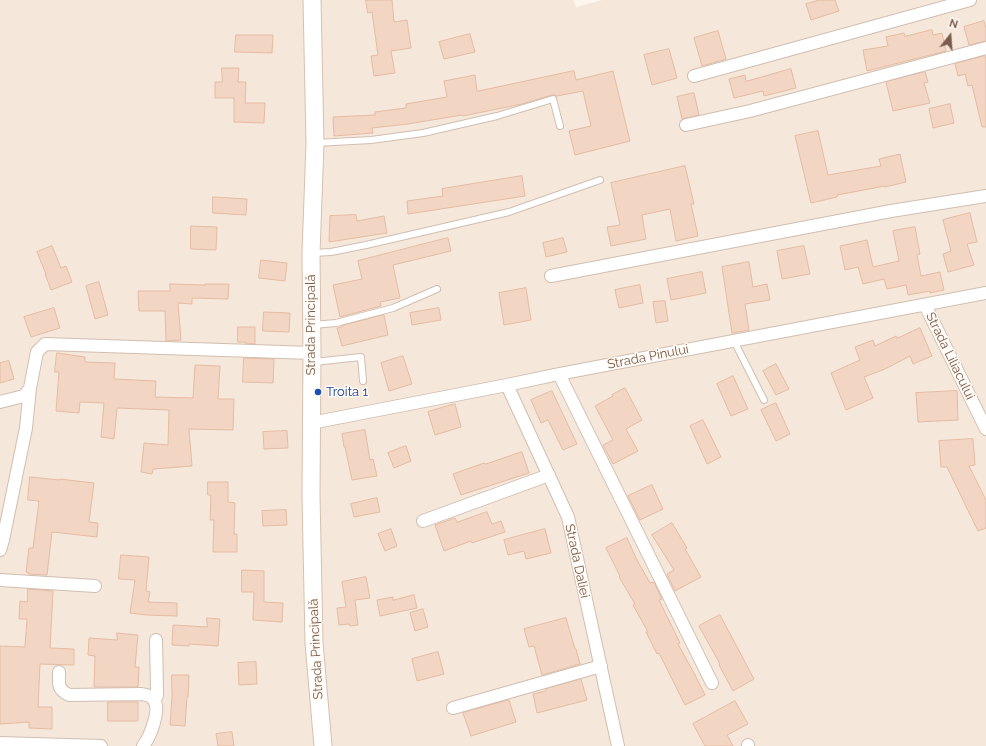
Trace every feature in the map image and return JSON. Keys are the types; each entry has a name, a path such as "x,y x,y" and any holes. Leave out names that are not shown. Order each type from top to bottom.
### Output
{"main road":[{"name":"Strada Principală","path":"312,0 315,143 311,253 311,503 314,643 323,746"}],"street":[{"path":"694,76 970,0"},
{"path":"686,125 750,111 986,48"},
{"path":"551,276 891,211 986,196"},
{"name":"Strada Pinului","path":"311,423 559,374 986,293"},
{"name":"Strada Liliacului","path":"925,305 986,429"},
{"path":"0,550 26,428 30,388 37,352 45,344 312,358"},
{"path":"559,374 712,683"},
{"name":"Strada Daliei","path":"507,385 568,517 618,746"},
{"path":"0,402 24,396 30,388"},
{"path":"423,521 548,475"},
{"path":"0,580 95,586"},
{"path":"154,700 157,690 156,640"},
{"path":"453,708 601,666"},
{"path":"59,672 59,685 62,692 69,695 141,694 150,696 154,700 156,706 156,716 151,731 143,746"},
{"path":"0,743 101,746"}],"lane":[{"path":"315,143 370,140 423,134 497,116 553,99 560,126"},
{"path":"311,253 332,252 366,245 509,212 600,180"},
{"path":"311,325 336,322 393,308 437,289"},
{"path":"734,341 764,400"},
{"path":"312,358 361,357 363,381"}],"shaded area":[{"path":"0,0 573,0 576,7 602,0 986,0 986,746 0,746"}],"building":[{"path":"366,0 392,0 394,22 407,20 411,48 391,51 395,73 374,76 371,56 378,55 372,12 368,13"},
{"path":"820,0 835,0 839,11 811,20 806,4"},
{"path":"984,21 986,41 969,45 964,27"},
{"path":"932,30 933,35 942,33 946,51 867,71 863,50 888,46 886,37 904,33 905,36"},
{"path":"718,31 726,59 702,66 694,38"},
{"path":"470,34 475,52 444,59 439,42"},
{"path":"236,35 273,35 272,53 235,52"},
{"path":"669,49 677,78 652,85 644,55"},
{"path":"985,56 986,127 982,127 972,85 968,86 965,74 958,76 955,64"},
{"path":"222,68 239,68 238,82 246,82 245,103 265,103 264,123 234,122 234,98 215,98 215,82 222,82"},
{"path":"791,69 796,88 764,96 763,91 734,98 729,79 745,75 746,81"},
{"path":"574,71 576,80 613,71 630,141 575,155 569,131 591,126 583,91 557,96 552,95 522,104 463,116 372,128 373,133 334,136 333,117 375,115 375,112 406,108 406,104 447,97 444,81 475,75 477,91"},
{"path":"925,72 928,82 924,83 930,103 893,111 886,82"},
{"path":"694,93 699,115 682,119 677,97"},
{"path":"950,104 954,123 933,128 929,109"},
{"path":"818,131 828,175 881,166 879,159 900,154 906,182 837,195 837,197 811,203 795,136"},
{"path":"685,166 694,204 691,204 698,236 676,241 670,209 642,215 646,239 611,246 607,227 620,225 611,183"},
{"path":"522,176 525,196 408,214 407,201 443,196 442,189"},
{"path":"213,197 247,199 246,215 213,213"},
{"path":"970,213 977,242 967,244 974,265 948,272 943,254 951,251 943,220"},
{"path":"356,215 357,221 384,216 387,233 329,242 330,216"},
{"path":"191,226 217,227 216,250 191,249"},
{"path":"915,227 920,254 917,255 921,276 940,272 944,290 908,295 906,285 887,289 884,279 863,284 858,267 845,270 840,246 867,240 873,267 899,261 893,231"},
{"path":"448,238 451,251 393,265 400,298 380,302 381,306 340,317 333,285 362,279 358,261"},
{"path":"563,238 567,252 546,257 543,243"},
{"path":"52,246 61,268 66,266 72,282 51,290 37,252"},
{"path":"804,246 810,274 782,279 777,251"},
{"path":"261,260 287,263 285,281 259,278"},
{"path":"749,262 753,287 767,284 770,300 745,304 749,330 732,333 722,267"},
{"path":"702,272 706,293 671,300 667,279"},
{"path":"99,282 108,315 95,319 86,286"},
{"path":"170,284 229,284 228,299 192,298 192,304 178,303 181,340 166,341 165,311 139,311 138,291 170,291"},
{"path":"640,285 643,303 619,308 615,290"},
{"path":"526,288 531,320 504,325 499,293"},
{"path":"665,301 668,321 656,323 653,302"},
{"path":"54,308 60,328 31,337 24,317"},
{"path":"439,308 441,320 412,325 410,313"},
{"path":"264,312 290,313 289,332 263,331"},
{"path":"384,315 388,335 342,346 337,328"},
{"path":"238,327 255,327 255,344 238,342"},
{"path":"920,328 932,356 913,364 910,356 885,369 864,377 873,398 846,410 831,373 860,360 855,347 873,340 875,346 896,336 897,338"},
{"path":"57,353 85,357 85,362 115,363 114,379 156,381 155,397 193,398 195,365 220,366 218,399 234,399 233,430 189,429 192,466 153,469 152,474 141,472 144,443 168,445 169,410 117,408 114,439 101,437 104,403 80,402 79,413 56,411 59,372 55,372"},
{"path":"403,356 412,384 389,391 381,363"},
{"path":"244,358 274,359 273,383 243,382"},
{"path":"9,361 14,379 0,383 0,363"},
{"path":"776,364 789,389 776,395 763,371"},
{"path":"733,376 748,409 731,416 717,384"},
{"path":"625,388 642,420 626,429 638,451 613,464 603,445 613,440 595,406"},
{"path":"552,391 577,444 563,450 548,420 541,423 531,400"},
{"path":"957,391 958,420 918,422 916,393"},
{"path":"776,403 790,434 776,441 761,410"},
{"path":"455,404 461,427 435,435 428,412"},
{"path":"703,420 721,457 707,464 690,426"},
{"path":"365,430 370,460 373,459 377,476 352,480 342,434"},
{"path":"287,431 288,448 264,449 263,432"},
{"path":"973,439 975,465 969,466 986,500 986,528 978,531 947,467 941,467 939,441"},
{"path":"406,446 411,461 394,468 388,453"},
{"path":"522,452 529,473 461,495 453,474"},
{"path":"30,477 94,483 89,522 98,523 97,537 52,532 47,575 28,574 28,572 26,572 29,548 33,548 39,501 28,500"},
{"path":"208,482 228,482 228,502 235,503 234,534 237,534 237,552 213,552 214,520 210,520 211,495 208,495"},
{"path":"652,485 663,509 640,520 628,496"},
{"path":"377,498 380,512 354,517 351,504"},
{"path":"286,510 287,525 263,526 262,511"},
{"path":"487,512 492,524 501,521 505,532 472,543 471,541 444,551 435,525 455,518 457,522"},
{"path":"672,523 687,548 685,549 701,577 675,591 667,574 674,570 652,535"},
{"path":"391,529 397,546 385,551 378,534"},
{"path":"545,529 551,553 526,559 524,551 508,555 504,540"},
{"path":"627,538 650,583 654,582 662,599 659,600 680,643 678,644 705,695 685,705 659,653 657,654 646,632 648,632 633,605 635,604 619,577 620,576 606,548"},
{"path":"121,555 149,557 146,591 150,592 148,602 177,603 177,616 130,613 135,580 119,579"},
{"path":"242,570 264,571 264,602 283,603 282,622 253,620 254,592 242,592"},
{"path":"366,577 370,598 355,600 358,625 339,625 337,608 346,607 342,582"},
{"path":"28,589 53,591 50,648 74,649 74,665 40,664 38,707 52,707 52,729 29,728 29,722 0,724 0,646 25,647 27,619 19,619 20,601 27,602"},
{"path":"414,595 417,608 380,616 377,600 393,597 393,600"},
{"path":"423,609 428,627 415,631 410,613"},
{"path":"720,615 754,679 733,691 699,626"},
{"path":"207,618 220,619 218,646 189,644 189,646 172,645 173,625 207,627"},
{"path":"566,618 580,664 542,675 534,646 529,647 524,629"},
{"path":"117,633 138,635 135,667 139,667 138,687 94,687 95,656 88,655 89,638 117,640"},
{"path":"438,652 444,674 417,681 412,659"},
{"path":"256,662 257,684 239,685 238,663"},
{"path":"172,675 189,675 185,726 170,725"},
{"path":"581,679 587,700 537,713 533,694"},
{"path":"509,700 516,722 471,736 463,713"},
{"path":"735,701 748,724 727,735 733,746 705,746 693,724"},
{"path":"108,702 138,702 138,721 108,721"},
{"path":"232,732 234,746 218,746 216,734"}],"place":[{"name":"Troita 1","path":"318,392"}]}
